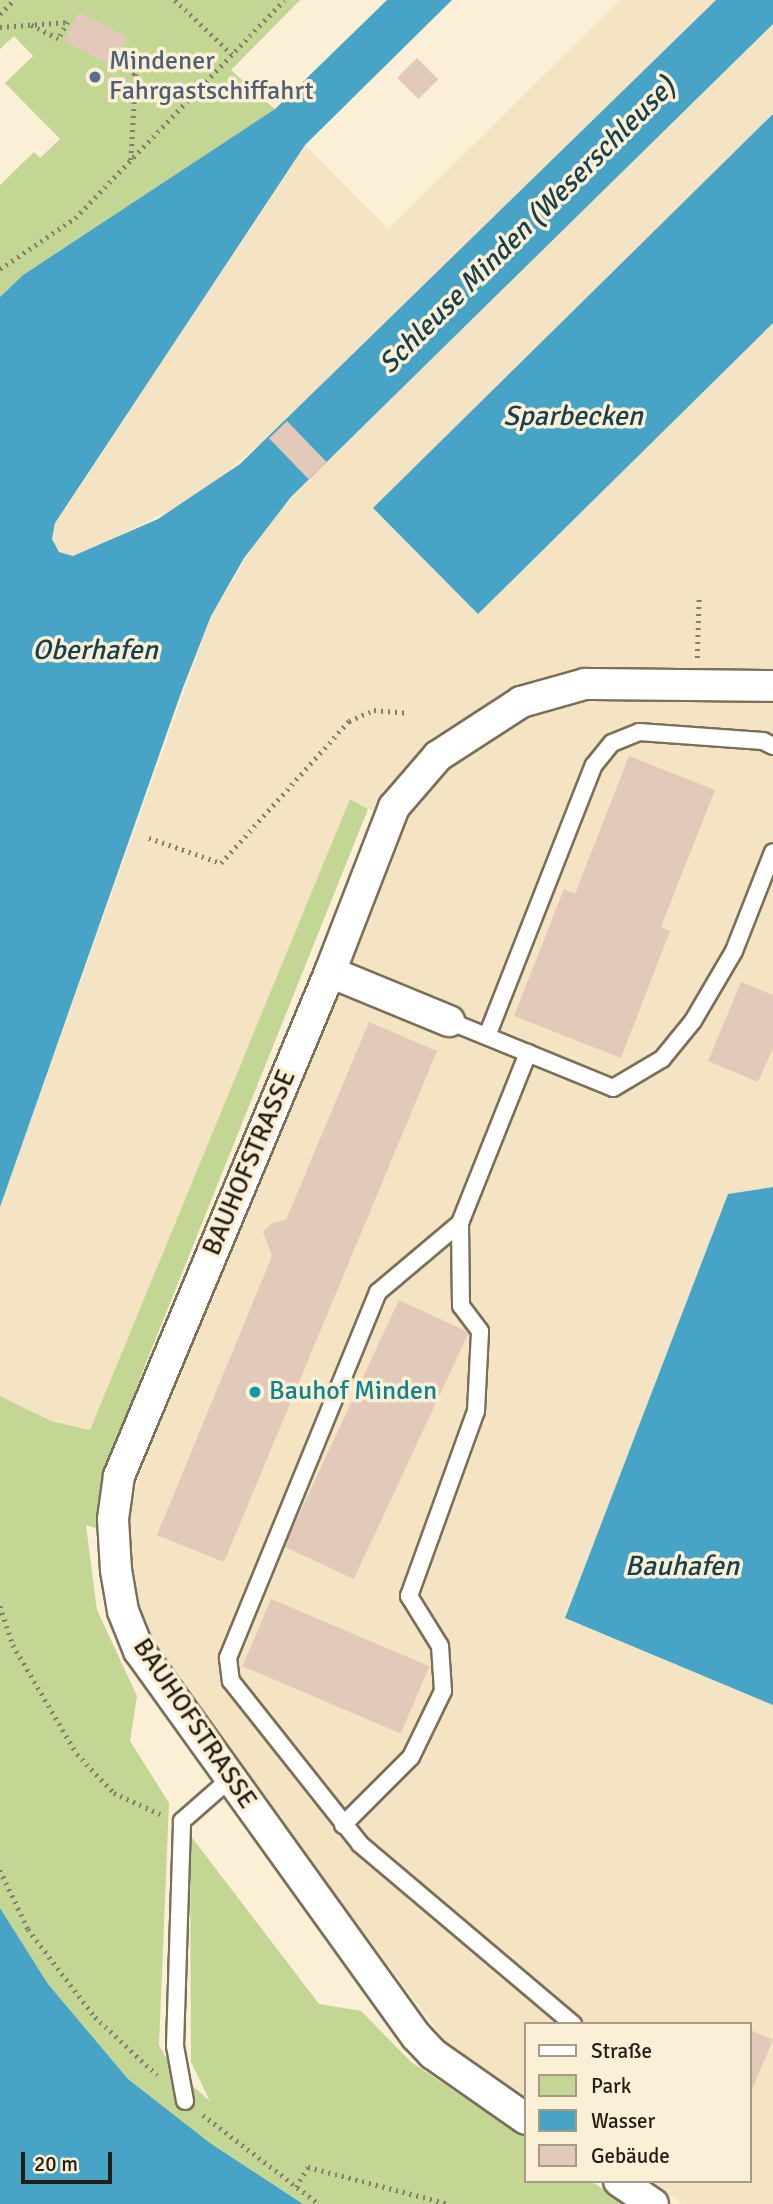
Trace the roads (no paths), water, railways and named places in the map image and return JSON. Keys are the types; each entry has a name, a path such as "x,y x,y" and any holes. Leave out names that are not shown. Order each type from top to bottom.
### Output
{"street":[{"name":"BAUHOFSTRASSE","path":"524,2118 433,2054 416,2036 139,1651 123,1611 113,1519 120,1476 330,972 394,807 447,748 521,702 585,684 696,683 773,686"},
{"path":"330,972 449,1021"},
{"path":"622,2183 653,2204"}],"lane":[{"path":"487,1036 594,765 612,743 639,732 763,741 773,746"},
{"path":"449,1021 613,1088 662,1059 693,1021 734,951 773,852"},
{"path":"343,1825 411,1757 443,1690 440,1646 409,1596 476,1411 480,1331 461,1306 460,1223 527,1053"},
{"path":"460,1223 378,1292 228,1658 230,1681 343,1825 571,2022"},
{"path":"185,2101 175,2046 181,1821 230,1779"}],"water":[{"name":"Oberhafen","path":"387,0 452,0 305,145 55,523 52,539 59,552 73,556 158,519 240,464 716,0 773,0 773,24 291,497 244,558 211,616 182,690 0,1207 0,297 23,275 275,109"},
{"name":"Sparbecken","path":"773,114 773,323 478,614 373,508"},
{"name":"Bauhafen","path":"773,1187 773,1705 565,1618 728,1194"},
{"path":"0,1908 48,1984 128,2079 210,2143 303,2204 0,2204"}],"place":[{"name":"Mindener Fahrgastschiffahrt","path":"95,77"},
{"name":"Bauhof Minden","path":"255,1392"}],"water label":[{"name":"Schleuse Minden (Weserschleuse)","path":"527,225"}]}
